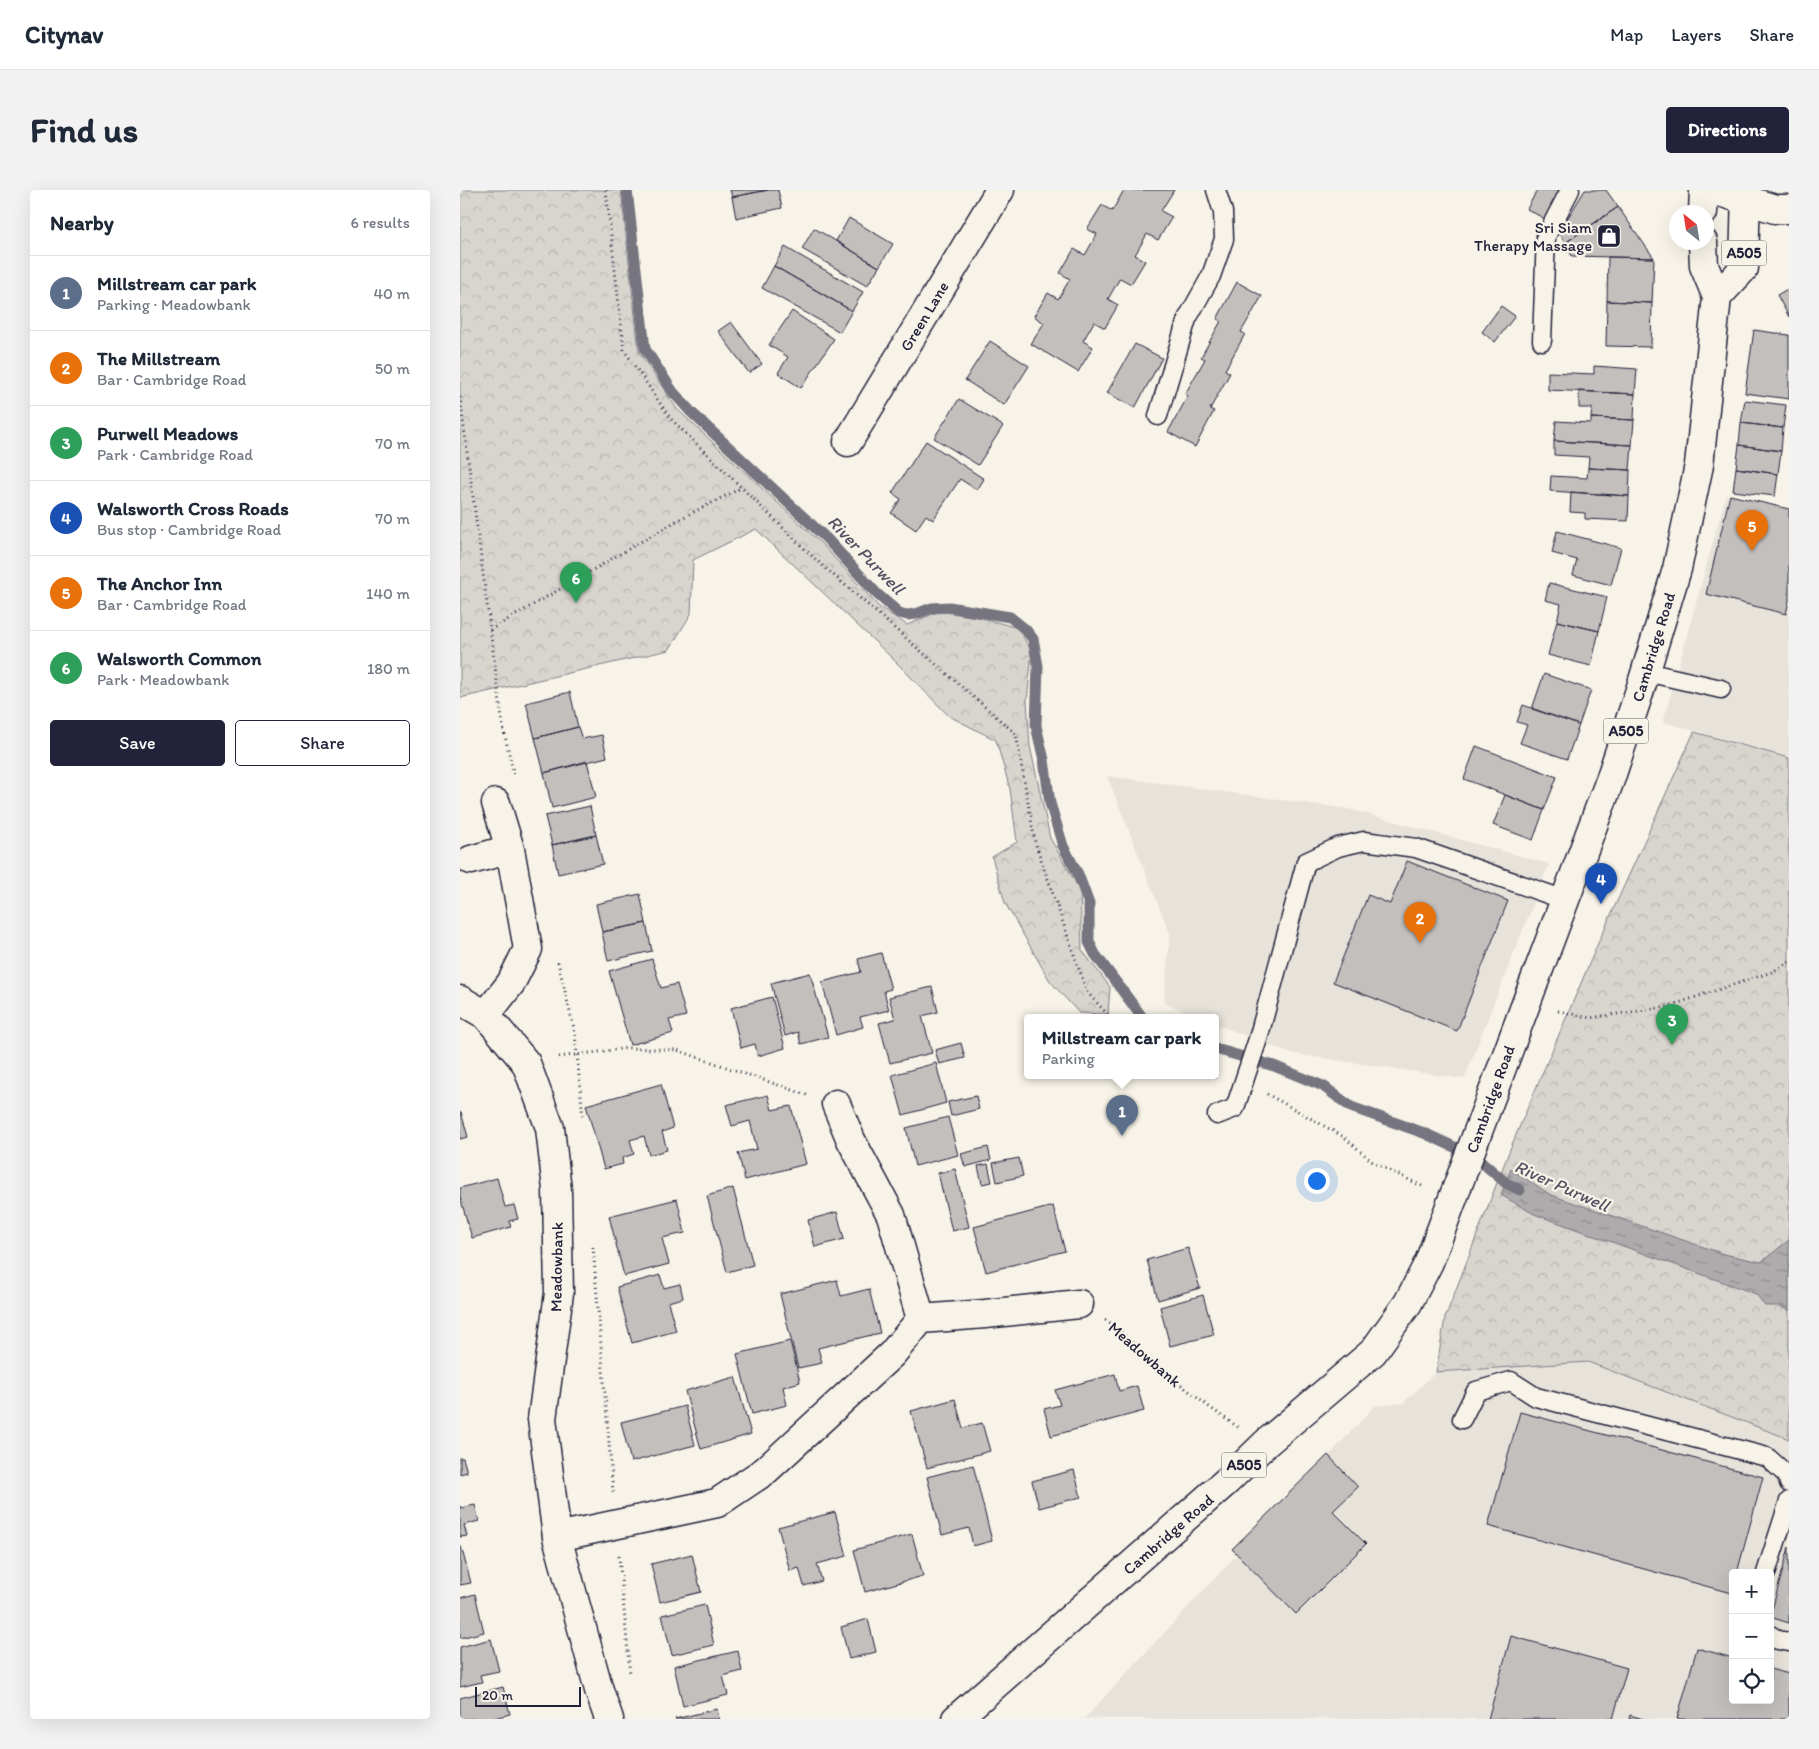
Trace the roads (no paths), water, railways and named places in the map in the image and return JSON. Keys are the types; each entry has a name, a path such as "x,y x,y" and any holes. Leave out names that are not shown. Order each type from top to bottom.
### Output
{"street":[{"name":"Green Lane","path":"848,442 1000,190"},
{"path":"1704,190 1704,205"},
{"path":"1713,190 1746,195 1775,209 1789,209"},
{"name":"A505","path":"1717,297 1744,268 1746,195"},
{"name":"Cambridge Road","path":"956,1719 1228,1481 1265,1444 1373,1352 1408,1303 1429,1262 1610,780 1646,672 1677,569 1699,465 1717,297 1704,266 1703,250"},
{"path":"486,1014 511,984 528,949 510,849 496,803"},
{"path":"470,860 510,849"},
{"name":"Meadowbank","path":"460,1000 486,1014 526,1062 550,1128 556,1190 559,1293 542,1419 557,1537 599,1690 609,1719"},
{"path":"836,1104 851,1140 891,1215 921,1319"},
{"path":"557,1537 717,1503 765,1471 892,1354 921,1319 1078,1304"}],"lane":[{"path":"1158,416 1187,319 1211,276 1224,239 1223,212 1216,190"},
{"path":"1542,341 1546,236 1570,190"},
{"path":"1646,672 1721,689"},
{"path":"1216,1115 1235,1108 1258,1039 1306,862 1338,847 1364,841 1416,848 1564,900"},
{"path":"1462,1419 1476,1391 1511,1381 1536,1397 1767,1457 1787,1476 1789,1482"},
{"path":"1767,1569 1789,1501"},
{"path":"1774,1638 1789,1642"}],"water":[{"path":"1511,1169 1551,1195 1724,1254 1761,1262 1789,1240 1789,1311 1779,1306 1765,1306 1756,1294 1534,1214 1501,1195"}],"waterway":[{"name":"River Purwell","path":"627,190 645,349 673,392 691,412 827,539 877,594 899,613 907,615 916,614 932,608 949,607 1010,617 1025,629 1033,639 1038,666 1036,726 1044,760 1050,803 1063,846 1078,874 1089,904 1089,942 1095,954 1140,1014"},
{"name":"River Purwell","path":"1219,1050 1274,1066 1323,1086 1351,1107 1424,1133 1476,1157 1506,1183 1520,1190"}],"place":[{"name":"Sri Siam Therapy Massage","path":"1609,236"},
{"name":"The Anchor Inn","path":"1752,551"},
{"name":"Walsworth Common","path":"576,603"},
{"name":"Walsworth Cross Roads","path":"1601,904"},
{"name":"The Millstream","path":"1420,943"},
{"name":"Purwell Meadows","path":"1672,1045"},
{"name":"Millstream car park","path":"1122,1136"}]}
